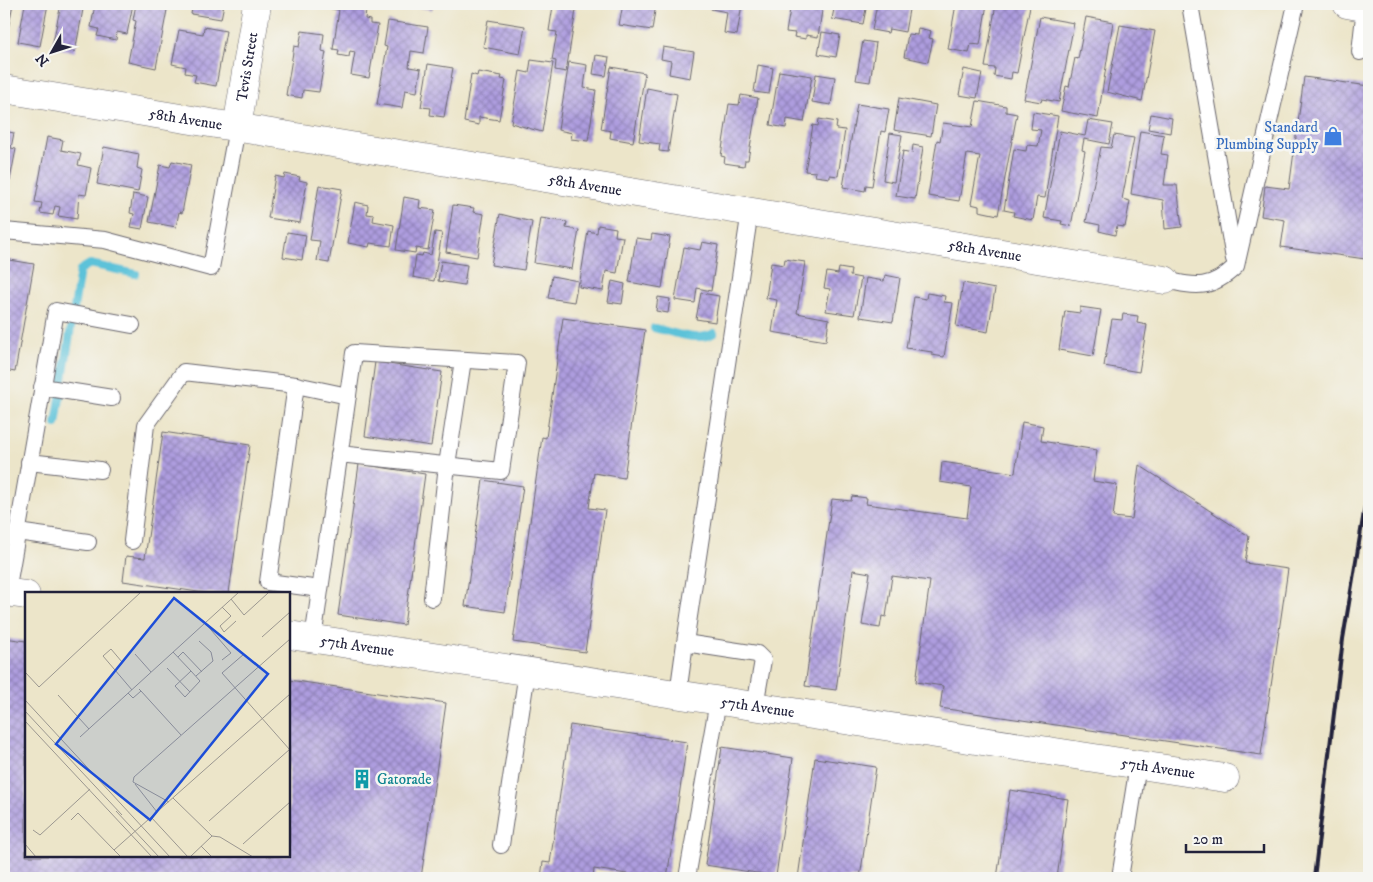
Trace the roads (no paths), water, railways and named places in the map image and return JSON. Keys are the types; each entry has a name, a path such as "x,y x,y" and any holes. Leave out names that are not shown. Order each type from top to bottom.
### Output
{"street":[{"name":"Tevis Street","path":"237,128 257,4"},
{"name":"58th Avenue","path":"4,89 1165,280"},
{"name":"57th Avenue","path":"301,637 1226,778"}],"lane":[{"path":"1190,4 1236,266"},
{"path":"1165,280 1198,287 1223,278 1236,266 1296,4"},
{"path":"1358,5 1360,52"},
{"path":"4,231 105,240 211,268 237,128"},
{"path":"678,694 750,211"},
{"path":"12,593 17,532 56,311 132,325"},
{"path":"301,637 320,589 339,454 354,353 517,363 501,471 339,454"},
{"path":"432,598 447,465 463,360"},
{"path":"132,542 146,424 184,372 296,385 348,396"},
{"path":"296,385 268,582 320,589"},
{"path":"42,387 112,398"},
{"path":"29,462 100,470"},
{"path":"17,532 88,542"},
{"path":"685,643 757,654 763,660 755,706"},
{"path":"501,845 527,672"},
{"path":"687,878 718,701"},
{"path":"1120,878 1138,765"}],"waterway":[{"path":"56,424 80,270 90,264 136,274"},
{"path":"654,328 693,337 708,336 714,333"}],"railway":[{"path":"1314,878 1343,639 1369,482"}],"place":[{"name":"Standard Plumbing Supply","path":"1333,136"},
{"name":"Gatorade","path":"362,779"}]}
